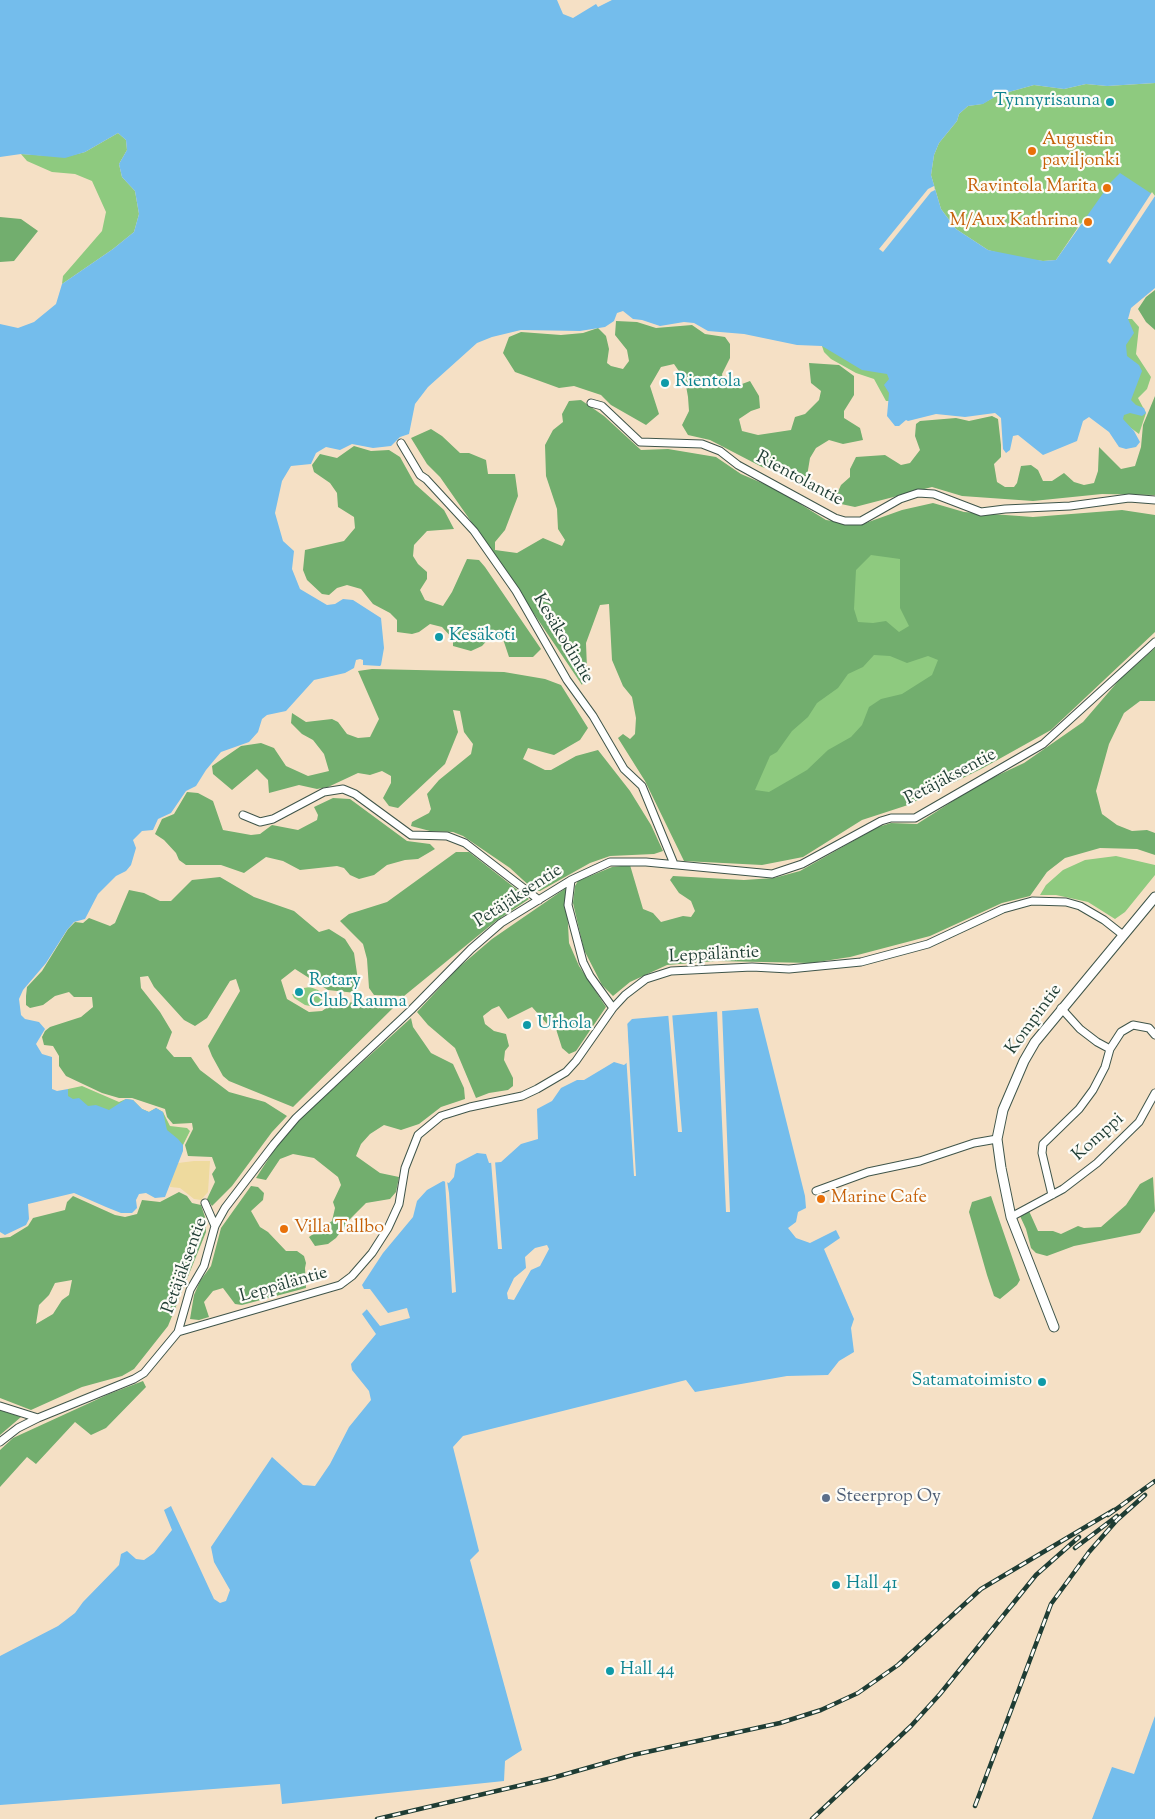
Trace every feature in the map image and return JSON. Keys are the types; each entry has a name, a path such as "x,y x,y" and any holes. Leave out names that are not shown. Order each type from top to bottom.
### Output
{"street":[{"name":"Rientolantie","path":"591,403 602,406 640,442 651,444 674,441 702,444 711,447 720,451 738,465 827,514 845,521 861,521 900,499 918,493 934,494 981,512 1005,508 1070,506 1129,498 1155,500"},
{"name":"Kesäkodintie","path":"401,443 420,475 426,479 474,531 516,592 567,680 593,716 624,769 642,786 656,824 670,850 674,864"},
{"name":"Petäjäksentie","path":"0,1442 18,1428 38,1418 134,1379 144,1373 178,1332 190,1290 204,1266 215,1226 226,1208 296,1118 411,1010 483,938 571,880 610,862 674,864 772,874 802,864 881,821 891,818 915,818 1043,744 1155,642"},
{"path":"243,815 260,822 273,819 324,792 343,789 355,794 411,835 448,836 465,843 539,900"},
{"path":"571,880 568,906 584,962 594,982 614,1008"},
{"name":"Kompintie","path":"1054,1327 1012,1217 1000,1168 997,1138 1003,1110 1024,1061 1035,1042 1061,1008 1155,897"},
{"name":"Leppäläntie","path":"178,1332 340,1285 352,1276 372,1253 388,1228 399,1204 405,1168 418,1135 430,1123 453,1111 522,1096 554,1080 576,1061 614,1008 637,985 659,974 701,969 824,967 860,962 928,944 1003,909 1032,901 1066,902 1080,906 1104,920 1123,935"},
{"path":"1061,1008 1080,1029 1110,1049"},
{"name":"Komppi","path":"1052,1196 1042,1153 1043,1144 1079,1109 1093,1090 1106,1067 1110,1049 1121,1032 1133,1025 1149,1028 1155,1035"},
{"name":"Komppi","path":"1012,1217 1052,1196 1097,1163 1140,1122 1155,1093"},
{"path":"816,1191 868,1172 920,1160 974,1143 997,1138"},
{"path":"205,1203 215,1226"},
{"path":"0,1406 38,1418"}],"green space":[{"path":"1155,83 1155,196 1081,223 1056,260 1043,261 1016,258 988,250 956,229 941,209 931,175 934,155 939,143 957,121 959,114 968,106 982,104 998,95 1034,85 1064,89 1086,84 1107,86"},
{"path":"118,133 126,140 127,150 119,164 122,177 135,191 139,214 134,232 62,284 63,276 102,231 106,212 92,181 75,174 52,172 27,161 21,154 65,157 85,152"},
{"path":"0,217 21,219 38,231 14,261 0,262"},
{"path":"1155,290 1155,330 1146,322 1138,309 1146,297"},
{"path":"1128,319 1132,319 1139,327 1136,354 1151,377 1147,389 1138,398 1146,413 1139,434 1112,414"},
{"path":"616,321 637,322 656,328 692,325 705,334 725,337 730,344 730,358 722,374 724,383 734,387 750,381 759,396 760,408 751,411 739,419 742,431 758,435 791,430 795,417 805,414 819,400 821,391 811,383 809,363 839,365 854,376 854,395 844,411 844,418 860,428 863,440 843,444 829,440 816,448 810,458 807,476 797,477 762,467 710,440 688,435 682,425 689,411 685,380 674,364 661,367 650,386 659,414 646,425 611,405 601,395 574,386 559,388 515,372 503,353 509,337 521,332 561,335 583,333 598,328 606,336 609,349 607,363 623,369 629,361 627,350 615,335"},
{"path":"833,344 882,363 891,378 890,401 886,401 874,379 856,373 831,359 824,352 822,346"},
{"path":"1155,396 1155,495 1102,494 1033,501 962,496 932,487 855,507 841,504 836,496 841,485 850,477 850,469 856,457 885,455 901,465 910,463 920,450 915,436 916,424 920,421 956,418 969,421 992,416 998,419 1001,445 1001,457 994,464 997,482 1005,487 1014,487 1017,483 1021,466 1031,465 1038,470 1043,481 1052,481 1064,473 1074,482 1084,485 1094,483 1098,471 1099,447 1121,469 1135,466 1141,447 1143,425"},
{"path":"581,400 604,416 641,450 668,449 716,457 741,474 776,489 826,520 860,525 902,510 933,503 964,512 1033,517 1122,510 1155,515 1155,632 1051,730 983,768 908,805 862,820 803,857 762,865 684,861 645,781 618,738 623,734 630,739 635,734 636,718 632,697 623,686 612,660 609,604 600,605 586,643 587,669 582,685 491,550 440,477 427,464 411,438 431,429 442,436 460,453 469,453 486,460 488,474 515,474 518,496 505,530 495,542 495,550 517,553 543,538 562,546 565,540 558,529 557,509 546,476 545,445 553,430 563,422 562,414 569,401","holes":["871,555 900,559 900,608 909,626 899,632 886,621 873,623 858,622 854,609 856,570","874,655 890,656 907,663 928,656 938,660 932,675 902,694 881,699 869,707 862,725 851,737 828,750 807,770 769,792 755,790 770,756 777,752 792,731 808,717 817,703 838,688 848,674 863,667"]},
{"path":"354,446 371,451 389,450 400,457 415,484 444,510 454,529 427,531 414,545 413,556 418,564 427,572 427,579 420,590 425,600 443,606 452,592 467,559 479,560 541,649 533,657 509,657 503,639 491,636 482,646 471,651 453,646 453,639 442,627 430,624 419,632 412,634 397,632 397,620 390,613 373,604 361,589 347,585 337,588 329,595 322,594 307,580 303,570 305,550 344,541 355,528 354,517 338,507 337,493 330,483 314,472 312,465 320,454 337,458"},
{"path":"902,543 958,671 811,779 747,800 842,611 862,544"},
{"path":"1155,648 1155,701 1140,701 1124,713 1109,744 1096,791 1102,814 1117,825 1132,831 1147,830 1155,833 1155,855 1137,849 1100,848 1065,858 1047,872 1030,896 1002,903 930,936 850,957 811,963 716,961 667,965 630,982 613,996 602,985 584,950 573,903 575,886 578,881 612,867 630,865 643,909 653,913 661,922 683,916 691,917 695,911 691,901 679,893 670,880 673,876 744,880 774,878 800,871 878,827 891,823 917,824 981,783 1024,763 1083,722 1120,679"},
{"path":"372,669 504,672 545,679 561,685 588,728 580,740 554,755 528,748 523,759 545,770 551,770 576,756 598,750 630,791 651,825 663,851 654,854 610,856 590,863 540,891 535,891 510,868 463,836 453,832 430,831 411,826 412,822 429,813 431,809 427,794 439,780 471,754 473,744 464,732 460,711 453,710 458,732 445,764 398,808 389,806 383,798 391,783 391,776 382,771 370,775 358,773 328,787 317,789 299,785 269,793 268,780 257,769 232,790 213,774 212,766 241,746 261,743 274,748 286,766 308,776 329,771 324,754 313,740 302,734 291,723 292,713 306,722 332,719 338,722 347,734 358,738 370,737 379,719 358,671"},
{"path":"187,792 198,793 213,801 223,830 251,835 260,834 272,825 298,830 317,820 318,815 314,807 333,798 350,799 407,841 430,844 435,849 418,859 387,865 374,875 359,879 350,875 344,868 337,866 300,870 283,861 266,857 244,873 221,865 186,865 179,860 176,853 164,840 155,834 162,819 174,814"},
{"path":"456,852 469,852 529,899 496,921 404,996 374,995 369,988 367,959 363,944 340,921 349,914 387,902"},
{"path":"1116,856 1155,865 1155,875 1125,912 1115,919 1088,902 1056,895 1040,895 1046,885 1063,870 1085,860"},
{"path":"220,877 254,897 294,911 319,932 329,929 345,939 354,953 359,987 356,993 328,990 295,969 281,980 287,999 309,1012 322,1011 332,1004 344,1002 395,1006 293,1107 229,1081 223,1076 212,1056 208,1046 240,991 236,979 230,981 207,1018 195,1026 184,1020 154,987 148,976 140,977 141,988 160,1012 172,1032 166,1048 174,1057 191,1057 200,1070 229,1092 265,1102 287,1116 272,1132 232,1186 212,1206 207,1199 215,1182 212,1174 216,1168 212,1157 188,1156 185,1145 193,1129 192,1123 173,1124 167,1117 165,1109 132,1098 119,1098 102,1093 66,1076 59,1066 59,1056 53,1046 44,1045 42,1037 45,1031 50,1027 81,1017 93,1007 92,997 74,997 69,992 55,996 43,1005 30,1008 26,1005 26,996 27,987 42,971 68,929 75,922 83,923 89,918 110,926 115,923 129,890 144,893 160,901 171,901 192,880"},
{"path":"566,888 569,943 579,966 606,1007 576,1051 569,1054 562,1048 556,1029 548,1025 532,1007 508,1019 499,1006 492,1009 483,1016 485,1024 494,1031 506,1034 509,1046 505,1051 504,1060 513,1078 513,1086 508,1090 489,1093 476,1098 455,1048 428,1025 417,1012 458,968 492,939"},
{"path":"310,987 318,990 322,995 323,1005 320,1008 305,1005 294,998 292,994 300,995 304,988"},
{"path":"411,1018 413,1027 431,1053 453,1064 464,1088 465,1099 441,1107 419,1124 401,1130 384,1125 370,1134 361,1144 356,1156 380,1173 399,1177 396,1192 390,1199 366,1203 351,1218 336,1238 328,1244 315,1246 309,1237 332,1221 335,1208 333,1202 341,1185 338,1177 314,1158 293,1154 280,1159 266,1180 256,1178 278,1144 304,1115"},
{"path":"82,1086 119,1102 126,1099 133,1100 142,1109 149,1112 156,1108 163,1112 170,1126 187,1128 190,1131 183,1145 183,1151 64,1098 68,1089"},
{"path":"1153,1177 1155,1211 1140,1233 1074,1246 1047,1256 1036,1253 1031,1248 1020,1216 1029,1211 1038,1231 1053,1231 1061,1234 1078,1226 1084,1228 1101,1227 1126,1205 1140,1184"},
{"path":"251,1186 258,1187 264,1193 263,1200 251,1211 260,1227 268,1232 286,1251 297,1251 304,1256 306,1263 306,1288 242,1305 235,1304 223,1288 213,1291 204,1302 209,1317 199,1320 190,1319 194,1295 200,1281 211,1266 221,1228"},
{"path":"179,1192 187,1196 192,1203 201,1205 205,1217 206,1232 168,1326 134,1369 122,1376 82,1387 31,1410 0,1398 0,1238 10,1237 28,1226 33,1218 65,1210 67,1202 73,1196 115,1215 125,1217 137,1214 142,1200 160,1202","holes":["72,1280 69,1295 62,1300 53,1314 36,1324 39,1305 49,1295 55,1283"]},
{"path":"991,1196 1020,1280 1017,1285 1000,1299 994,1296 969,1212 972,1202"},
{"path":"143,1381 146,1387 106,1428 91,1435 75,1422 36,1464 27,1457 0,1487 0,1450 13,1438 109,1394"},
{"path":"0,1410 21,1417 0,1435"}],"sand":[{"path":"210,1161 208,1192 201,1200 194,1199 180,1188 170,1187 171,1178 178,1163"}],"water":[{"path":"0,0 557,0 563,14 573,18 596,4 598,7 612,0 1155,0 1155,83 1107,86 1086,84 1064,89 1034,85 998,95 983,104 968,106 959,114 957,121 939,143 934,155 931,175 941,209 956,229 988,250 1043,261 1056,260 1111,182 1120,173 1155,196 1155,288 1131,308 1128,319 1134,333 1126,345 1127,356 1139,365 1142,371 1131,400 1136,405 1144,408 1146,413 1142,416 1130,413 1124,415 1123,419 1134,431 1140,442 1136,447 1126,449 1119,447 1109,432 1089,417 1083,421 1077,441 1043,455 1018,435 1013,436 1010,450 1006,453 1003,449 1001,418 995,413 965,417 936,414 906,420 899,426 895,426 887,416 889,393 884,385 889,379 887,374 862,370 822,346 797,345 744,334 708,331 694,323 684,322 660,326 633,319 623,311 617,313 614,321 605,327 580,331 521,330 492,337 477,343 428,387 415,404 409,434 400,437 391,446 373,448 352,444 340,450 326,447 316,453 311,464 291,466 282,481 275,513 283,541 294,551 292,569 300,589 327,605 335,604 343,599 353,600 381,618 384,648 381,665 363,665 363,660 360,659 356,660 354,668 345,673 314,680 286,711 267,715 262,719 258,732 249,742 221,752 196,786 186,791 171,813 158,819 153,830 142,831 133,840 136,848 131,865 126,871 116,876 98,894 85,919 74,922 67,930 46,963 23,990 19,999 21,1015 25,1019 39,1022 45,1029 36,1044 42,1054 52,1057 52,1089 57,1091 68,1089 68,1096 73,1099 79,1098 88,1106 96,1105 109,1110 126,1099 133,1100 142,1109 149,1112 156,1108 163,1112 167,1130 183,1145 183,1151 165,1197 155,1198 146,1193 139,1194 136,1200 137,1208 132,1213 121,1213 74,1193 28,1204 29,1219 26,1225 5,1235 0,1232 0,324 18,328 34,322 56,304 62,284 134,232 139,214 135,191 122,177 119,164 127,150 126,140 118,133 85,152 65,158 21,154 0,157"},
{"path":"758,1008 805,1196 806,1208 798,1212 796,1222 788,1228 796,1238 810,1243 836,1230 840,1238 824,1249 854,1319 851,1328 854,1352 839,1361 828,1375 787,1376 695,1392 686,1380 463,1436 453,1447 479,1551 470,1560 522,1750 505,1761 504,1781 282,1804 280,1784 0,1805 0,1656 58,1626 75,1613 83,1602 119,1565 121,1554 127,1551 136,1559 144,1560 154,1553 172,1530 164,1510 171,1506 214,1599 220,1603 226,1601 230,1590 214,1562 211,1547 272,1457 303,1485 315,1486 330,1464 349,1427 371,1400 369,1391 352,1370 351,1364 376,1334 362,1314 368,1308 370,1289 364,1289 362,1285 383,1253 413,1217 417,1201 427,1190 443,1181 449,1183 454,1177 456,1164 477,1153 486,1154 489,1163 501,1162 521,1144 538,1139 537,1109 552,1101 561,1088 577,1080 584,1080 614,1062 624,1065 629,1061 627,1024 632,1019","holes":["547,1245 549,1249 540,1266 531,1270 514,1300 508,1299 507,1293 514,1278 526,1268 525,1257 535,1248"]},
{"path":"1155,1716 1155,1819 1092,1819 1112,1767 1134,1774"}],"pier":[{"path":"934,186 935,190 931,192 883,252 879,249 928,189"},
{"path":"1152,192 1155,196 1110,264 1107,261"},
{"path":"722,1009 730,1212 726,1212 717,1010"},
{"path":"668,1012 672,1012 682,1132 678,1132"},
{"path":"627,1019 636,1176 634,1176 624,1024"},
{"path":"491,1161 495,1161 502,1249 498,1249"},
{"path":"445,1181 447,1181 449,1193 456,1292 452,1293"},
{"path":"370,1289 388,1313 407,1308 410,1318 380,1326 365,1307 365,1296"}],"railway":[{"path":"1108,1515 1155,1481"},
{"path":"975,1806 1051,1604 1089,1552 1117,1520 1145,1495"},
{"path":"377,1819 552,1778 633,1755 780,1723 821,1710 858,1693 898,1665 981,1589 1114,1510"},
{"path":"1075,1548 1117,1516"},
{"path":"812,1819 911,1726 940,1694 1036,1575 1079,1537"}],"place":[{"name":"Tynnyrisauna","path":"1110,102"},
{"name":"Augustin paviljonki","path":"1032,151"},
{"name":"Ravintola Marita","path":"1107,188"},
{"name":"M/Aux Kathrina","path":"1088,222"},
{"name":"Rientola","path":"665,383"},
{"name":"Kesäkoti","path":"439,637"},
{"name":"Rotary Club Rauma","path":"299,992"},
{"name":"Urhola","path":"527,1025"},
{"name":"Marine Cafe","path":"821,1199"},
{"name":"Villa Tallbo","path":"284,1229"},
{"name":"Satamatoimisto","path":"1042,1382"},
{"name":"Steerprop Oy","path":"826,1498"},
{"name":"Hall 41","path":"836,1585"},
{"name":"Hall 44","path":"610,1671"}]}
